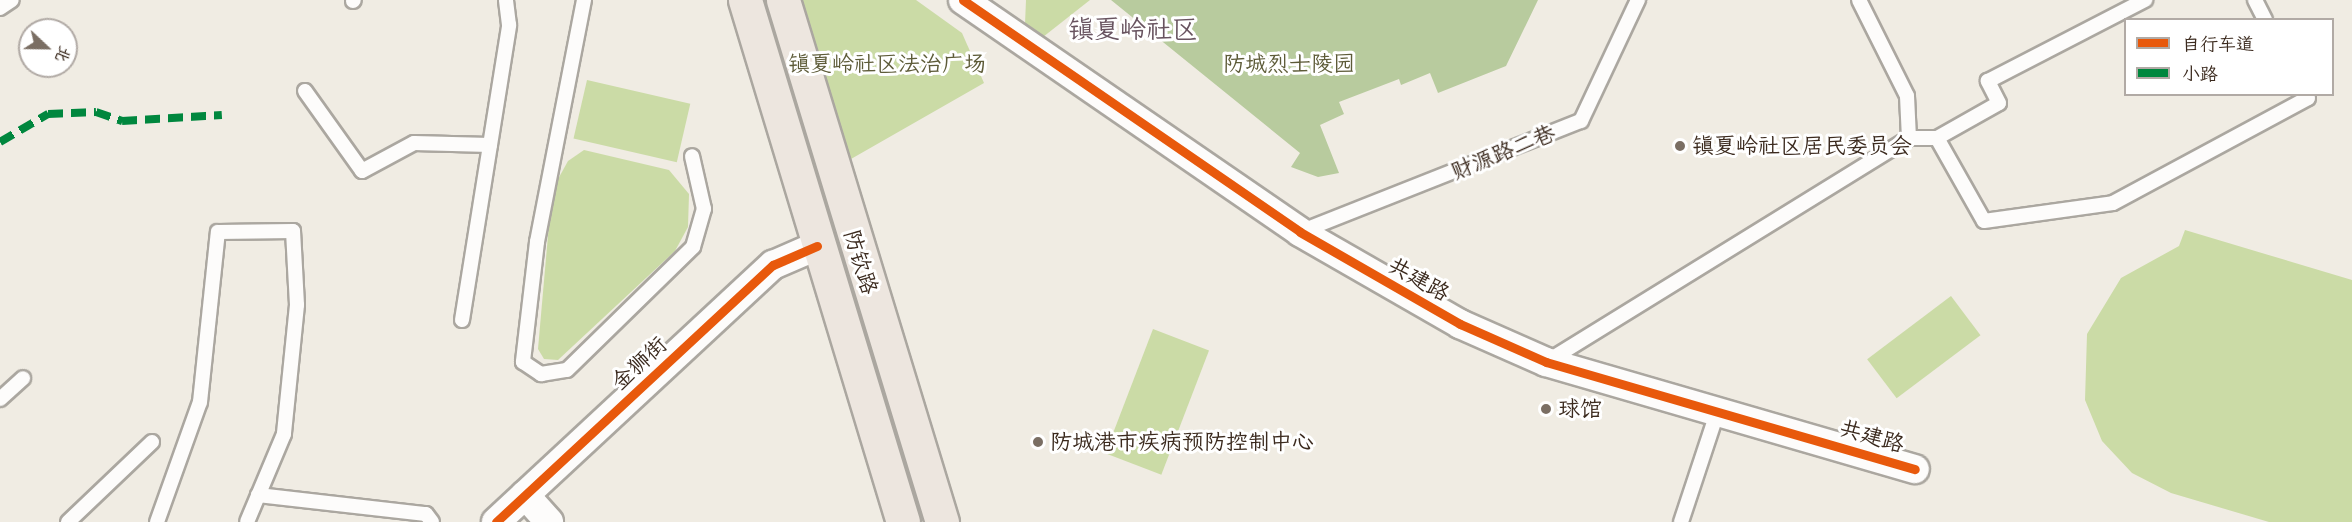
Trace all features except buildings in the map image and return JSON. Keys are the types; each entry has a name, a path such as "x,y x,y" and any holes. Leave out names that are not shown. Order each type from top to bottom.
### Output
{"main road":[{"name":"防钦路","path":"745,0 903,522"},
{"name":"防钦路","path":"783,0 942,522"}],"street":[{"name":"共建路","path":"963,0 1300,232 1460,324 1546,362 1915,469"},
{"name":"金狮街","path":"496,522 773,265 818,246"},
{"path":"525,495 549,522"}],"lane":[{"path":"0,8 12,0"},
{"path":"462,320 509,25 506,0"},
{"path":"585,0 537,242 523,362 541,374 567,369 693,247 704,209 692,156"},
{"name":"财源路二巷","path":"1300,232 1581,121 1638,0"},
{"path":"1859,0 1907,96 1909,138"},
{"path":"1546,362 1909,138 1937,138 1999,103 1988,81 2145,0"},
{"path":"2255,0 2264,18"},
{"path":"305,91 362,171 414,143 490,145"},
{"path":"1937,138 1984,221 2113,203 2308,98 2307,96"},
{"path":"157,522 200,402 218,232 292,231 297,305 284,434 247,522"},
{"path":"0,399 23,378"},
{"path":"1681,522 1717,413"},
{"path":"68,522 152,442"},
{"path":"258,495 426,514 432,522"}],"green space":[{"name":"镇夏岭社区法治广场","path":"798,0 916,0 962,33 984,83 851,159"},
{"path":"1026,0 1090,0 1043,37 1025,24"},
{"name":"防城烈士陵园","path":"1111,0 1538,0 1506,66 1438,93 1430,73 1401,85 1399,79 1339,102 1344,114 1320,125 1339,173 1318,177 1291,167 1300,153"},
{"path":"587,80 690,104 677,162 574,138"},
{"path":"584,150 669,170 689,194 688,227 675,251 558,360 544,359 538,349 552,190 568,161"},
{"path":"2185,230 2352,280 2352,522 2269,522 2171,493 2132,473 2102,441 2085,400 2087,334 2121,278 2179,246"},
{"path":"1951,296 1980,335 1897,398 1867,359"},
{"path":"1153,329 1209,351 1161,475 1105,453"}],"marked path":[{"path":"0,142 48,114 96,112 122,121 222,115"}],"cycle path":[{"path":"963,0 1300,232 1460,324 1546,362 1915,469"},
{"path":"496,522 773,265 817,246"}],"place":[{"name":"镇夏岭社区居民委员会","path":"1680,146"},
{"name":"球馆","path":"1546,409"},
{"name":"防城港市疾病预防控制中心","path":"1038,442"}],"district":[{"name":"镇夏岭社区","path":"1133,29"}]}
